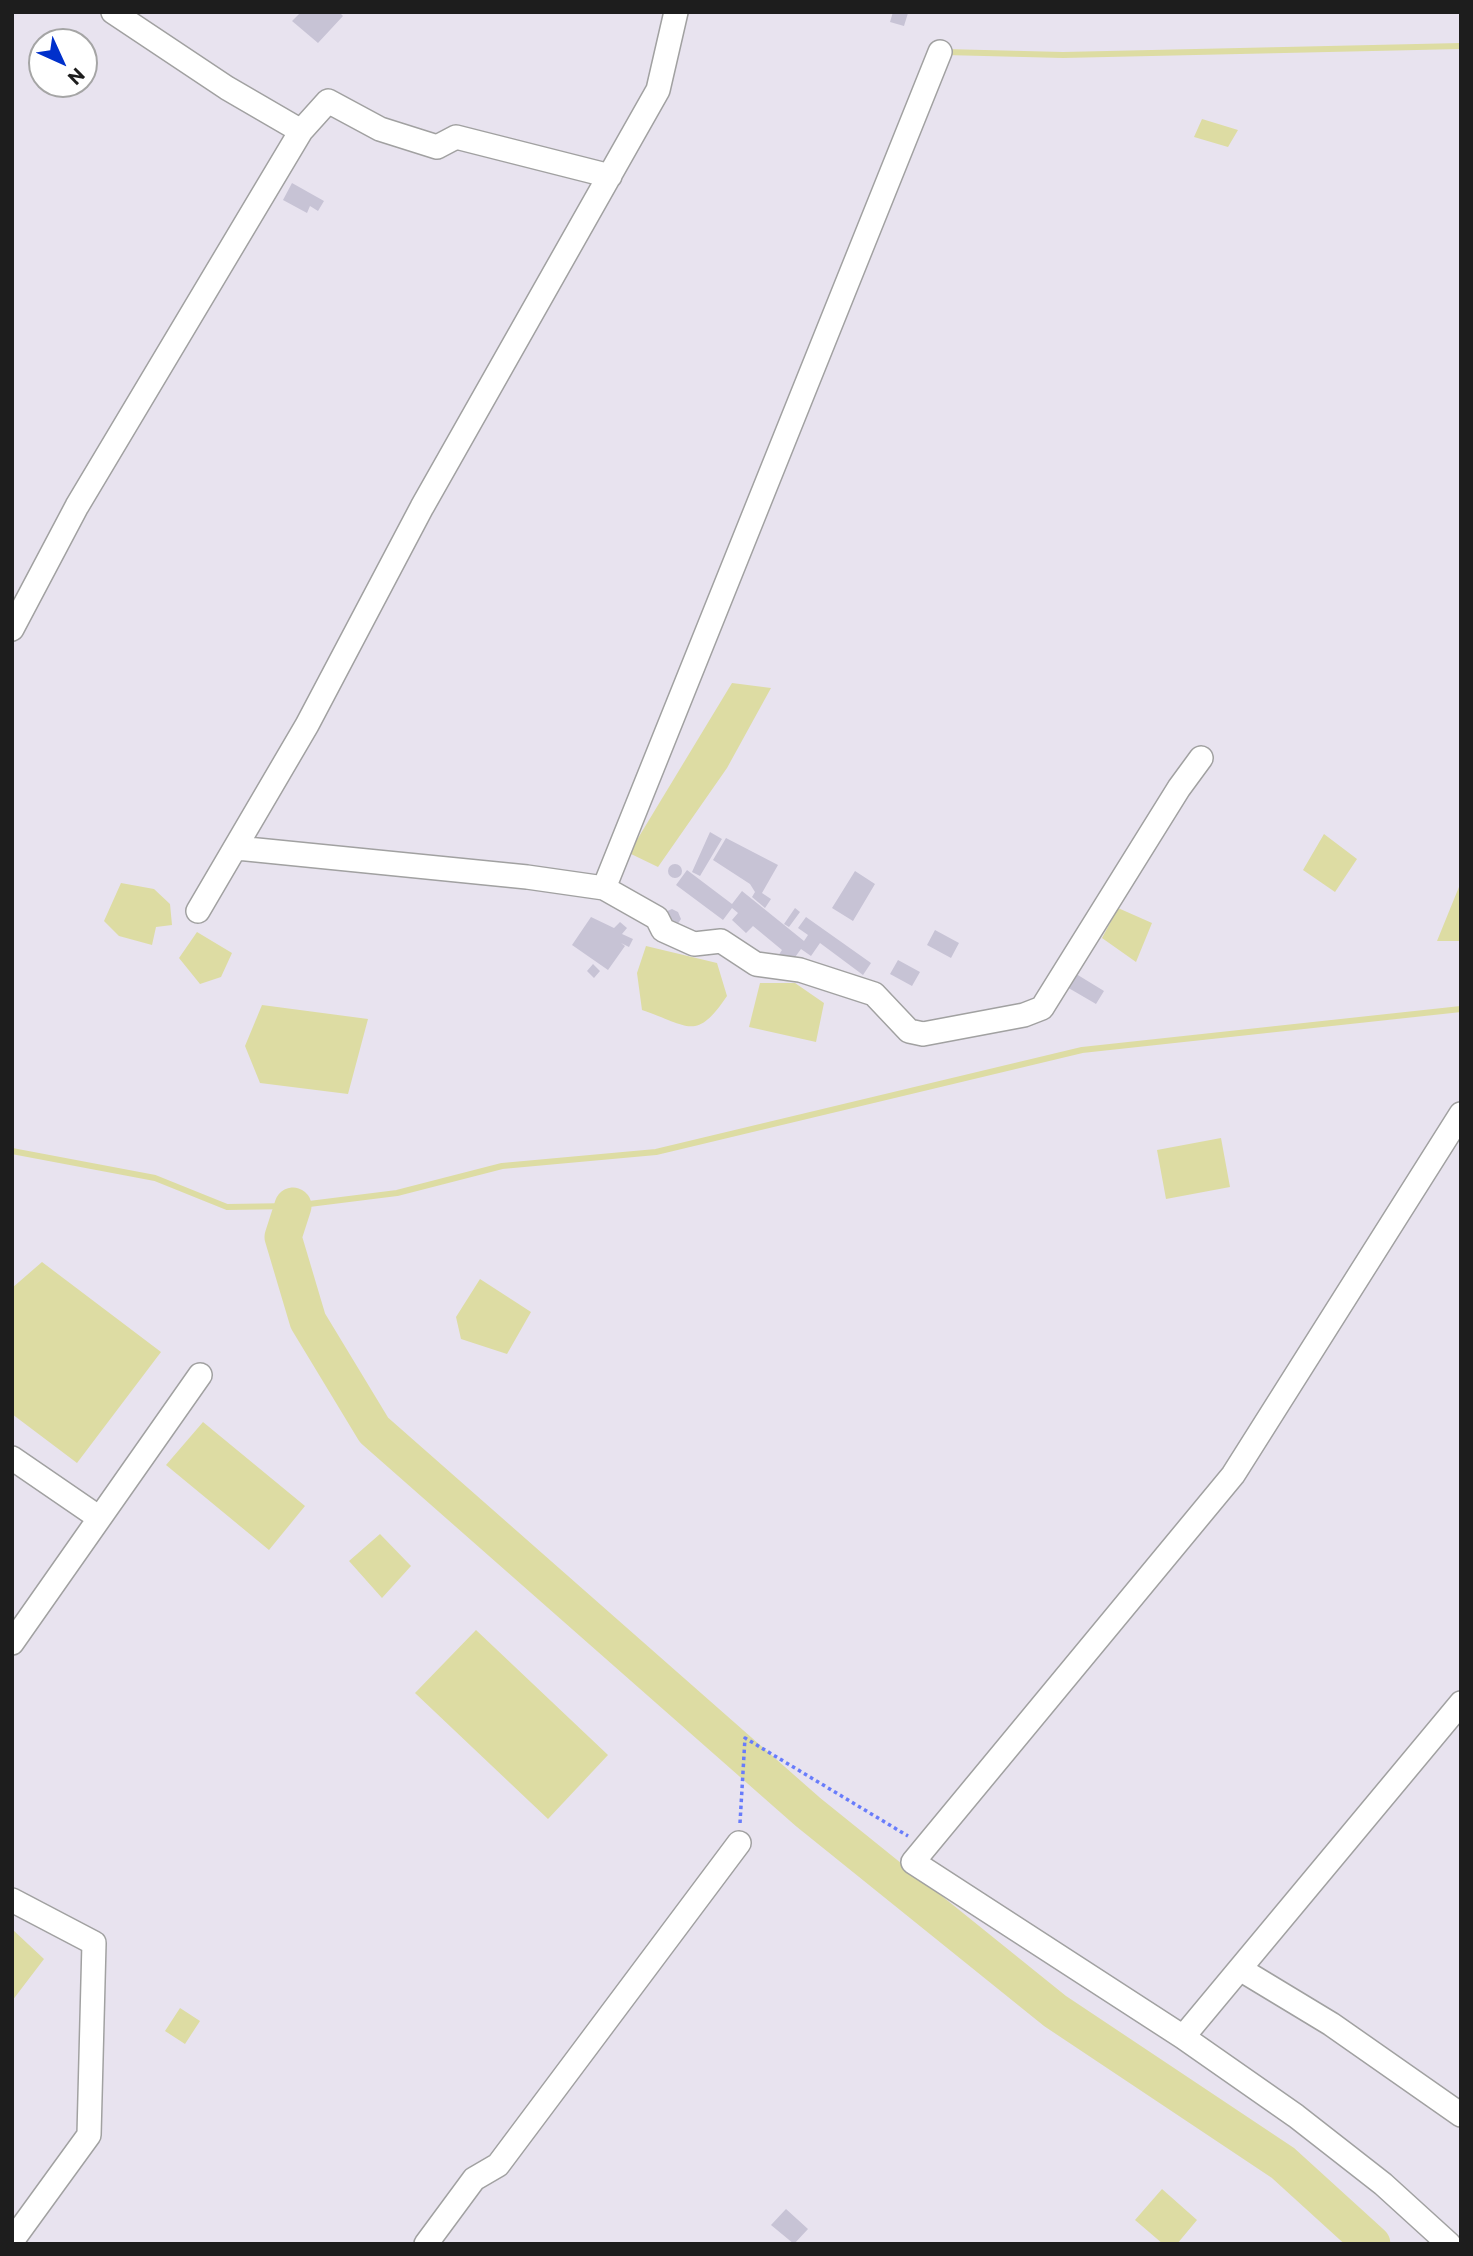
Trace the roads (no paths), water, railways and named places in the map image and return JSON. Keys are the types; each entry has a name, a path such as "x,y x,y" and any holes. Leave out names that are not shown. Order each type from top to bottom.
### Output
{"street":[{"path":"113,12 226,88 301,131"},
{"path":"198,911 307,725 422,507 658,90 676,12"},
{"path":"604,888 940,52"},
{"path":"12,629 77,506 301,131 328,101 409,140 437,147 456,137 611,176"},
{"path":"237,848 527,877 604,888 657,918 663,930 694,944 721,941 756,964 800,970 874,994 909,1031 923,1034 1024,1015 1042,1008 1082,948 1179,788 1201,758"},
{"path":"1449,2244 1383,2184 1318,2133 1184,2037 913,1862 1233,1475 1461,1114"},
{"path":"12,1643 200,1375"},
{"path":"12,1458 99,1517"},
{"path":"1184,2037 1461,1703"},
{"path":"426,2244 474,2179 498,2165 739,1843"},
{"path":"12,1900 94,1943 89,2135 12,2241"},
{"path":"1240,1969 1331,2024 1461,2115"}],"waterway":[{"path":"945,52 1063,55 1461,46"},
{"path":"12,1151 155,1178 227,1207 293,1206 397,1193 502,1166 656,1152 1082,1050 1461,1009"},
{"path":"293,1206 283,1237 308,1321 374,1430 808,1812 1055,2011 1283,2163 1372,2244"}]}
